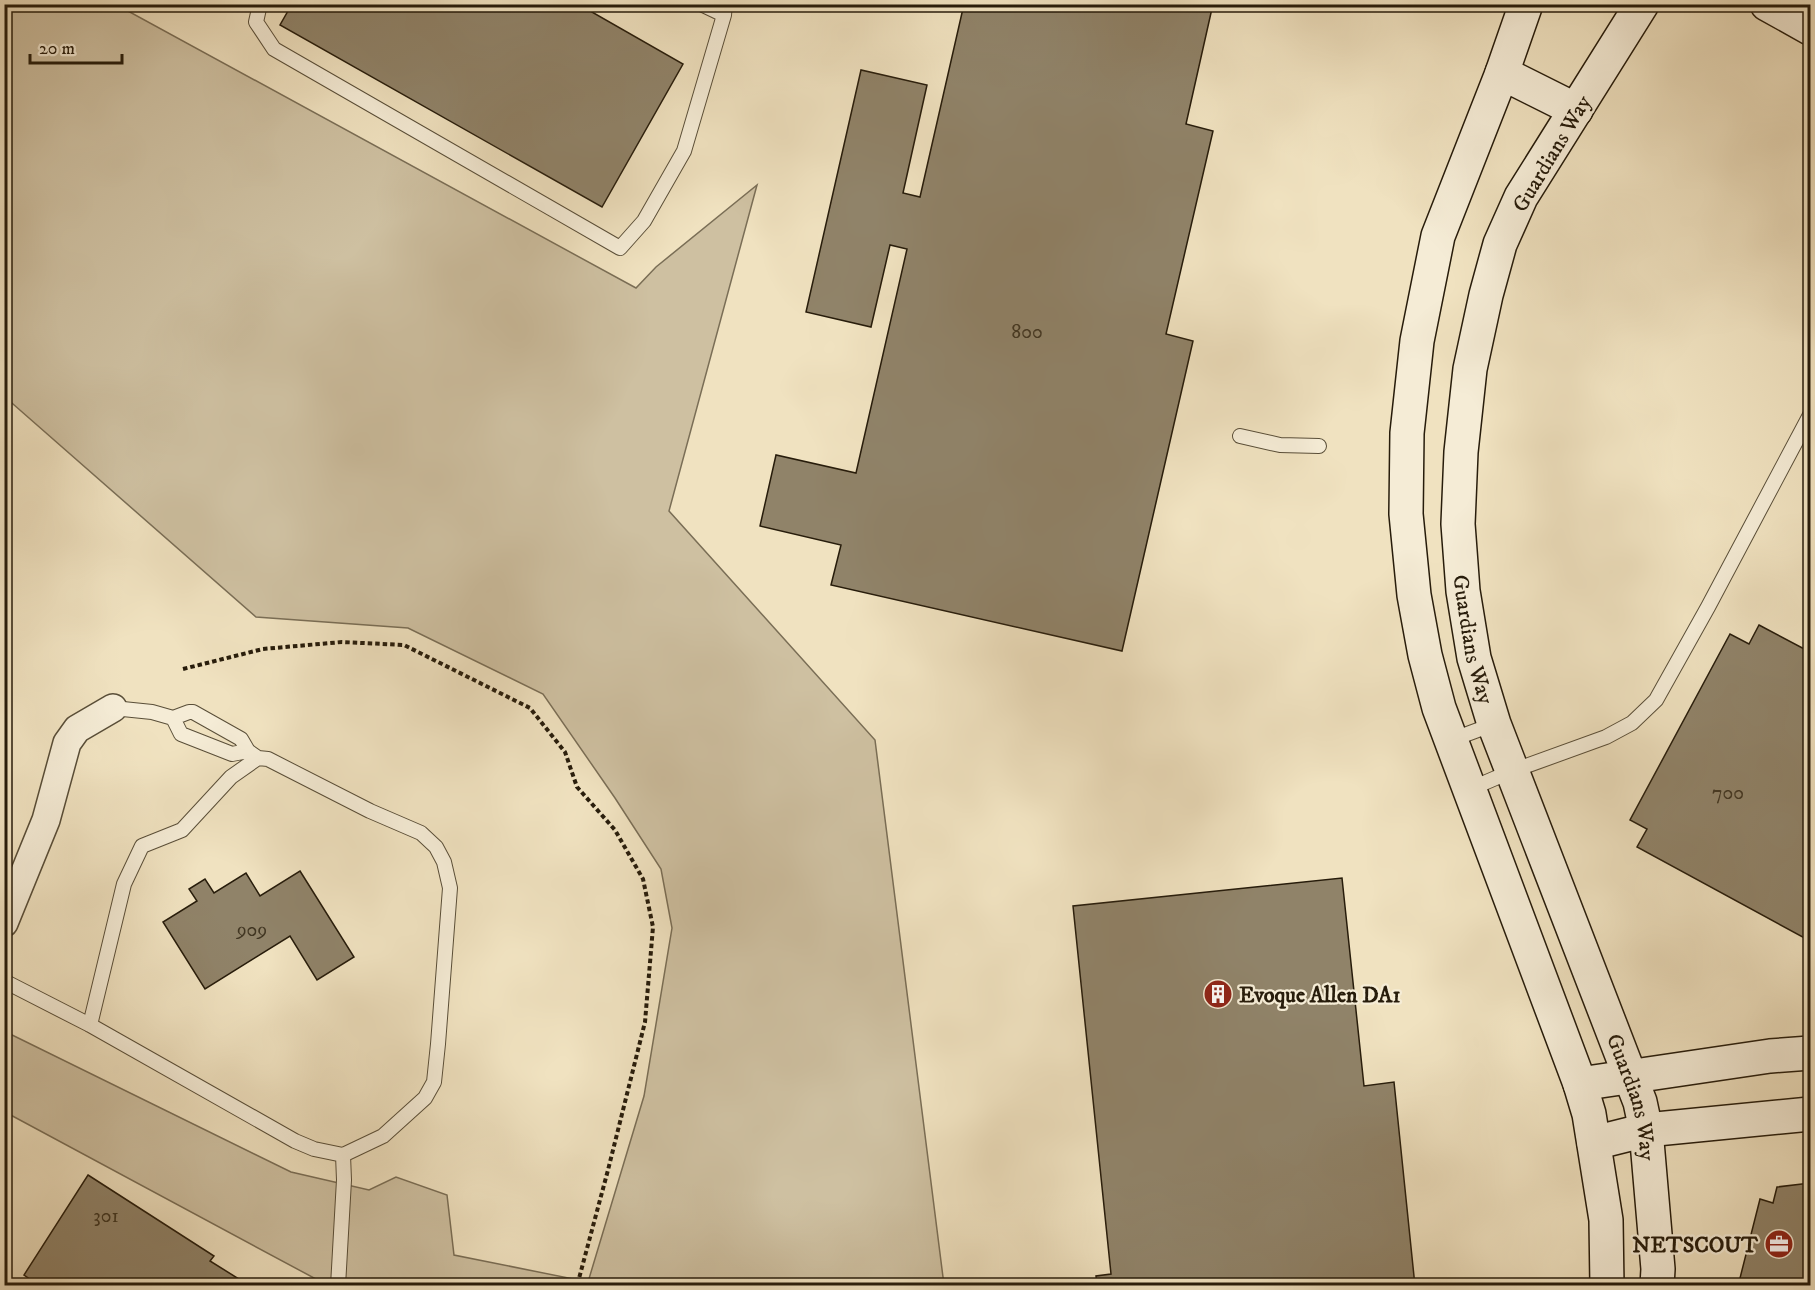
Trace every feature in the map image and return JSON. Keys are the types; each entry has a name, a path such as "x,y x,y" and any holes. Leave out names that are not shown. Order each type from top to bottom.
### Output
{"street":[{"name":"Guardians Way","path":"1526,4 1502,73 1438,236 1417,340 1407,433 1406,514 1414,596 1439,708 1580,1084 1589,1114 1606,1220 1607,1286"},
{"name":"Guardians Way","path":"1642,4 1521,197 1500,244 1470,369 1461,452 1459,535 1463,591 1474,658 1494,724 1640,1102 1646,1130 1658,1286"},
{"path":"1767,4 1810,28"},
{"path":"1502,73 1576,110"},
{"path":"4,923 46,820 67,743 77,729 113,708"},
{"path":"1580,1084 1770,1056 1810,1053"},
{"path":"1594,1143 1646,1130 1810,1114"}],"lane":[{"path":"260,4 256,22 274,50 620,248 644,221 684,151 724,10 701,4"},
{"path":"1470,789 1512,771 1606,737 1632,723 1656,700 1810,415"},
{"path":"1240,436 1280,445 1319,446"},
{"path":"113,708 152,712 173,718 193,712 241,739 253,754"},
{"path":"4,981 90,1025 295,1141 314,1149 343,1155 383,1136 425,1098 434,1082 450,888 444,862 436,847 421,833 268,759 253,754 232,754 181,734 173,718"},
{"path":"1451,740 1494,724"},
{"path":"90,1025 124,884 142,846 182,830 253,754"},
{"path":"338,1286 344,1180 343,1155"}],"path":[{"path":"183,669 263,649 342,642 404,645 530,708 565,752 577,787 615,830 643,879 652,927 645,1022 577,1286"}],"shaded area":[{"path":"5,5 117,5 636,288 656,267 757,185 669,511 875,740 944,1285 327,1285 5,1112 4,1031 291,1172 369,1190 396,1177 447,1195 454,1255 588,1282 644,1096 672,928 661,869 543,694 408,628 256,617 5,397"}],"building":[{"path":"292,4 578,4 683,64 602,207 280,25"},
{"path":"964,4 1213,4 1186,124 1213,131 1166,334 1193,341 1122,651 831,585 841,545 760,526 776,455 856,473 907,249 890,245 871,327 806,312 861,70 927,85 903,193 920,197"},
{"path":"4,588 11,589 4,629"},
{"path":"1759,625 1810,652 1810,941 1637,847 1647,829 1630,820 1730,634 1749,644"},
{"path":"300,871 354,957 317,980 290,936 205,989 163,922 197,901 189,889 205,879 214,893 246,873 260,896"},
{"name":"Evoque Allen DA1","path":"1342,878 1364,1086 1394,1082 1415,1286 1097,1286 1096,1276 1111,1274 1073,906"},
{"path":"88,1175 214,1256 210,1261 247,1284 246,1286 40,1286 24,1275"},
{"name":"NETSCOUT","path":"1810,1183 1810,1286 1738,1286 1760,1199 1773,1203 1777,1187"}],"place":[{"name":"Evoque Allen DA1","path":"1218,994"},
{"name":"NETSCOUT","path":"1779,1244"}]}
